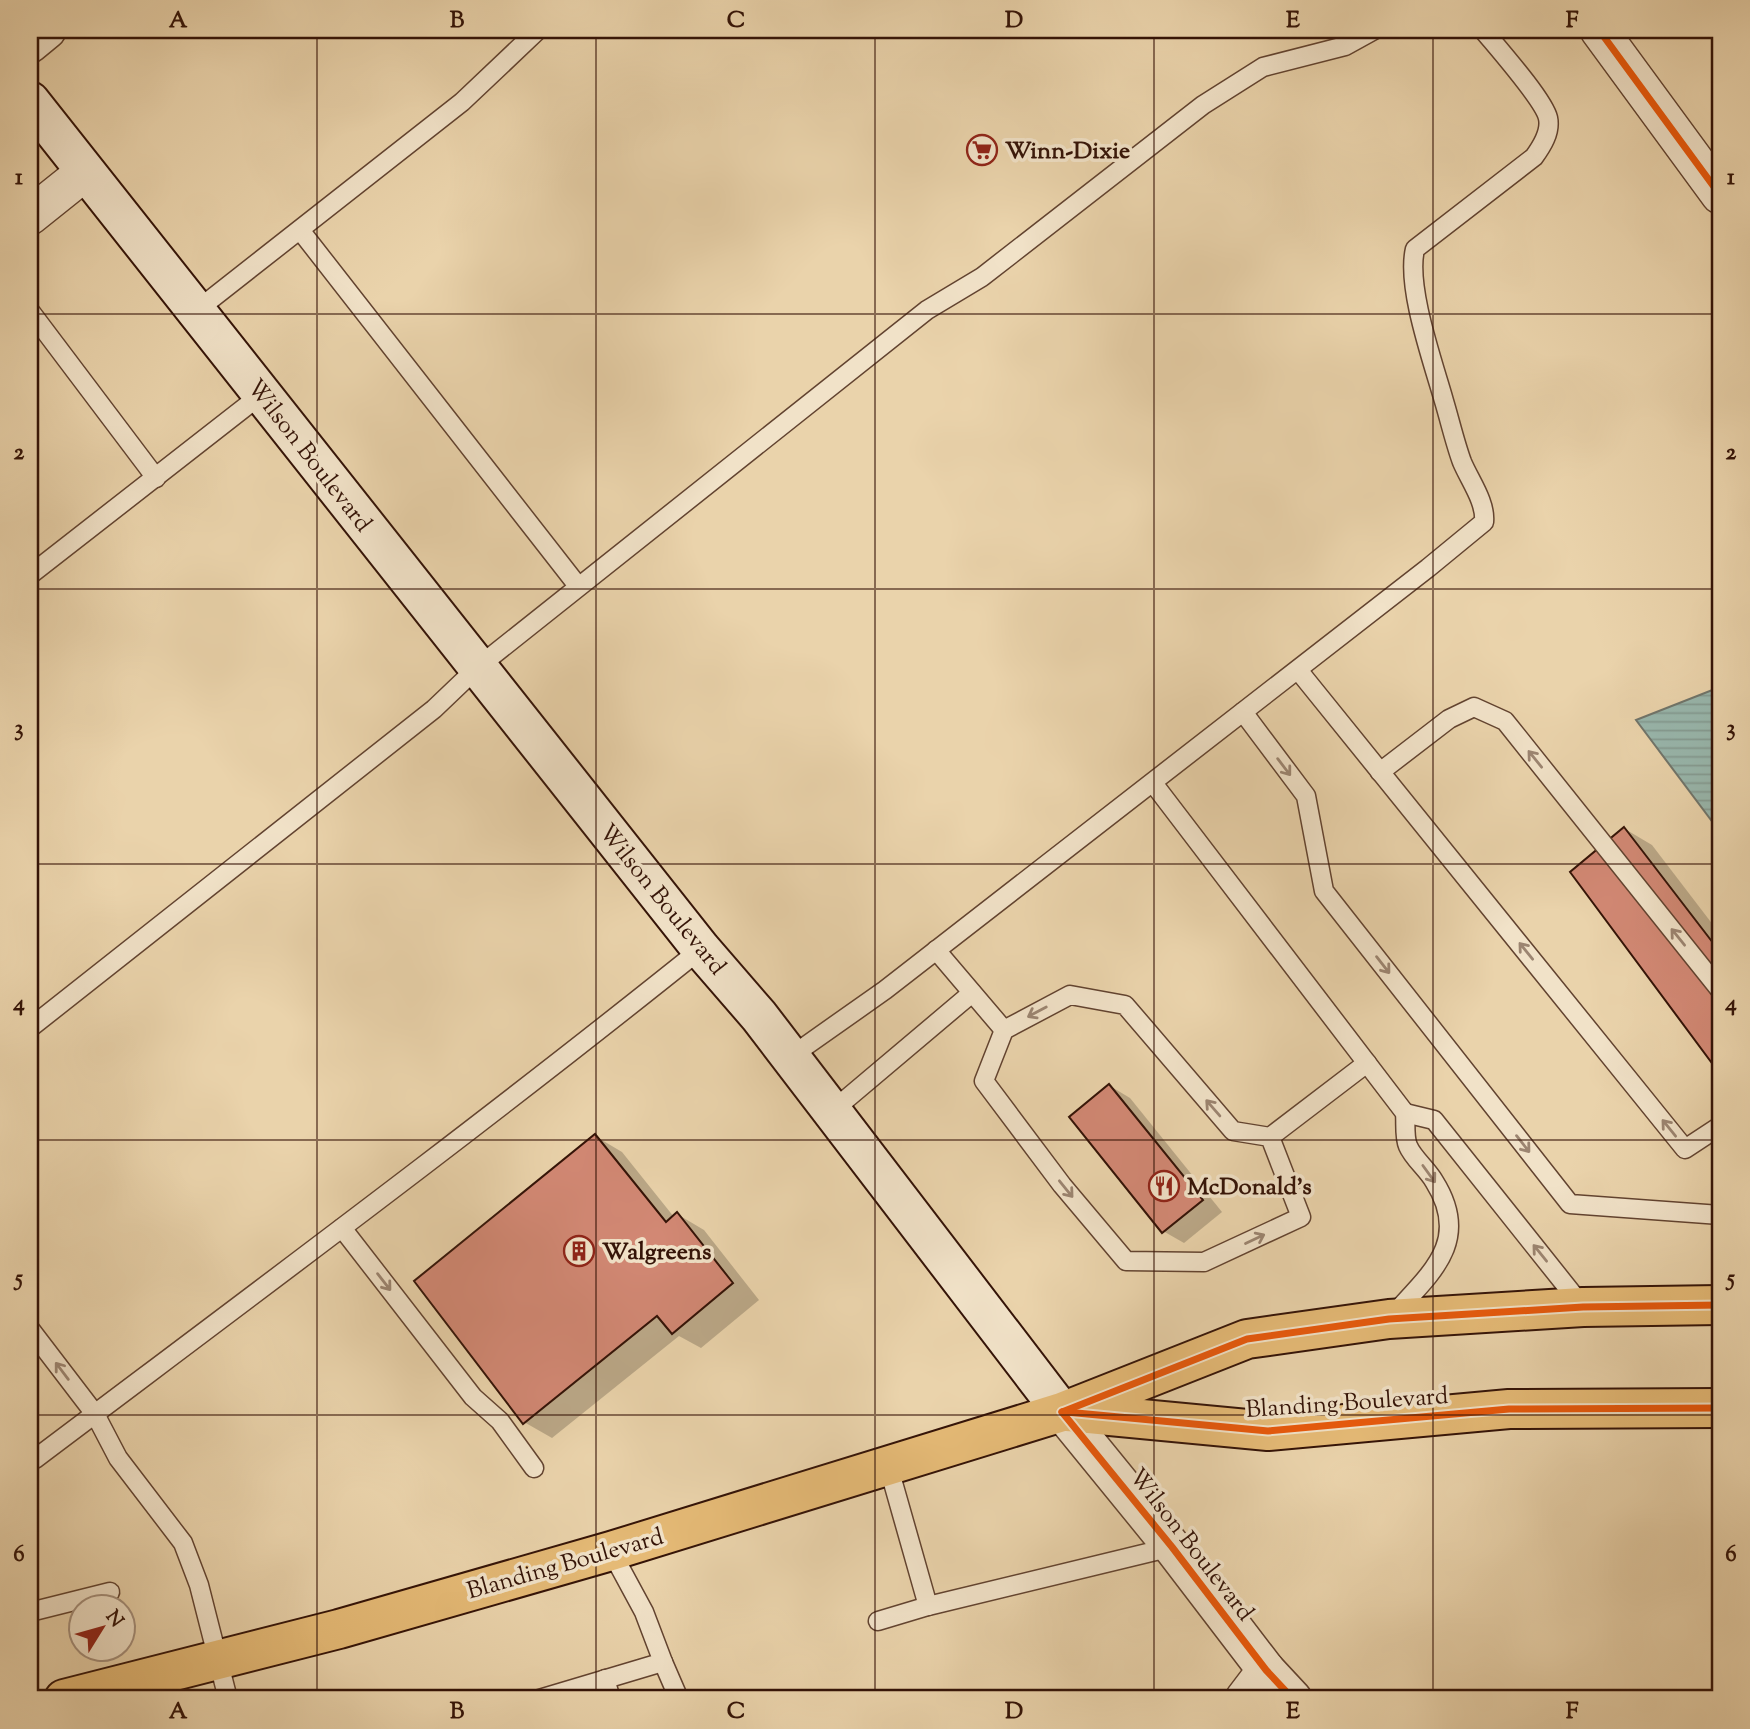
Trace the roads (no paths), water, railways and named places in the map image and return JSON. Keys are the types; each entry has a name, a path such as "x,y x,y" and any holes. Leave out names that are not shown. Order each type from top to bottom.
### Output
{"main road":[{"name":"Wilson Boulevard","path":"30,101 701,949 759,1016 1062,1412"},
{"name":"Blanding Boulevard","path":"64,1699 339,1629 611,1551 1062,1412 1247,1339 1390,1320 1583,1307 1720,1305"},
{"name":"Blanding Boulevard","path":"1062,1412 1268,1432 1509,1409 1720,1408"}],"street":[{"path":"30,44 47,30"},
{"path":"1599,30 1720,195"},
{"path":"30,216 85,172"},
{"name":"Wilson Boulevard","path":"1062,1412 1172,1547 1266,1670 1293,1699"},
{"path":"1244,1699 1266,1670"}],"lane":[{"path":"196,312 462,102 538,30"},
{"path":"30,1028 434,709 478,667 927,310 982,277 1203,105 1263,67 1345,46 1374,30"},
{"path":"790,1057 842,1023 1298,670 1484,522 1484,510 1462,461 1427,345 1412,260 1415,249 1534,157 1545,141 1549,120 1542,104 1483,30"},
{"path":"300,230 579,586"},
{"path":"30,312 156,478"},
{"path":"30,575 262,394"},
{"path":"1298,670 1685,1149 1720,1126"},
{"path":"1380,772 1449,719 1474,707 1505,721 1720,990"},
{"path":"1244,712 1306,796 1324,891 1570,1204 1720,1216"},
{"path":"1153,783 1405,1113 1407,1145 1434,1181 1449,1211 1449,1241 1438,1265 1390,1320"},
{"path":"35,1459 597,1033 701,949"},
{"path":"936,950 1004,1030"},
{"path":"831,1112 972,993"},
{"path":"1270,1137 1301,1217 1204,1262 1126,1261 1062,1185 984,1081 1004,1030 1070,995 1125,1005 1233,1131 1270,1137 1367,1063"},
{"path":"1405,1113 1434,1121 1583,1307"},
{"path":"342,1228 473,1397 500,1421 534,1468"},
{"path":"30,1329 95,1414 118,1458 183,1543 199,1585 228,1699"},
{"path":"888,1465 928,1606"},
{"path":"878,1621 928,1606 1172,1547"},
{"path":"611,1551 644,1612 679,1699"},
{"path":"30,1612 66,1603"},
{"path":"539,1699 561,1696 605,1679 663,1662"},
{"path":"605,1679 611,1699"}],"water":[{"path":"1720,687 1720,832 1636,720"}],"place":[{"name":"Winn-Dixie","path":"982,150"},
{"name":"McDonald's","path":"1164,1186"},
{"name":"Walgreens","path":"579,1251"}]}
